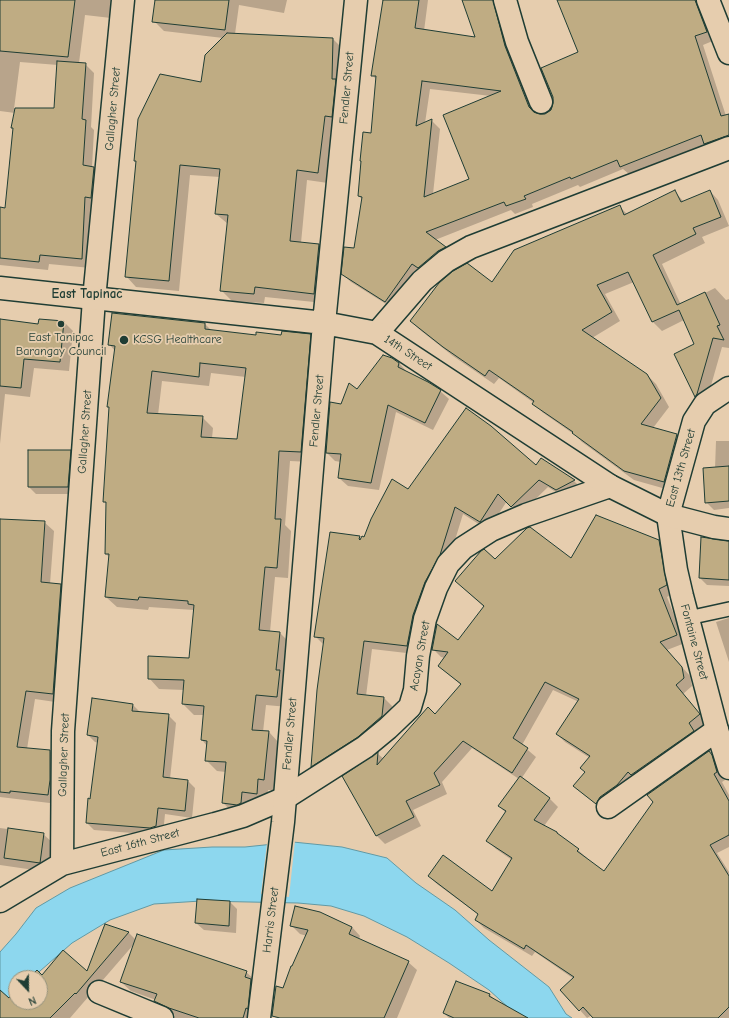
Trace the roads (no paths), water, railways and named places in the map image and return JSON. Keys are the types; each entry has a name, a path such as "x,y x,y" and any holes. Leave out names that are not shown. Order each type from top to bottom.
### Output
{"street":[{"name":"Gallagher Street","path":"62,864 63,731 94,299 123,0"},
{"name":"Fendler Street","path":"283,822 324,323 356,0"},
{"path":"505,0 518,42 541,102"},
{"path":"708,0 729,53"},
{"path":"377,332 422,281 446,261 471,247 729,148"},
{"name":"14th Street","path":"0,288 324,323 377,332 610,486 668,515 714,527 729,528"},
{"name":"East 13th Street","path":"668,515 694,422 705,404 729,388"},
{"name":"Acayan Street","path":"285,798 365,746 388,728 410,707 415,690 418,656 427,613 436,588 448,564 463,548 491,530 512,521 610,486"},
{"name":"Fontaine Street","path":"668,515 676,570 688,618 721,732 729,768"},
{"path":"608,807 721,732"},
{"name":"East 16th Street","path":"0,901 62,864 243,816 285,798"},
{"name":"Harris Street","path":"259,1018 283,822"},
{"path":"99,992 162,1018"}],"lane":[{"path":"688,618 729,610"}],"water":[{"path":"293,842 342,847 387,858 416,883 455,910 489,940 549,987 566,1014 572,1018 520,1018 489,990 407,937 364,916 331,906 298,903 201,901 154,904 110,920 72,943 41,970 8,970 8,998 0,1005 0,952 36,908 70,888 164,850 212,847 245,847"}],"place":[{"name":"East Tanipac Barangay Council","path":"61,324"},
{"name":"KCSG Healthcare","path":"124,340"}],"district":[{"name":"East Tapinac","path":"87,294"}]}
